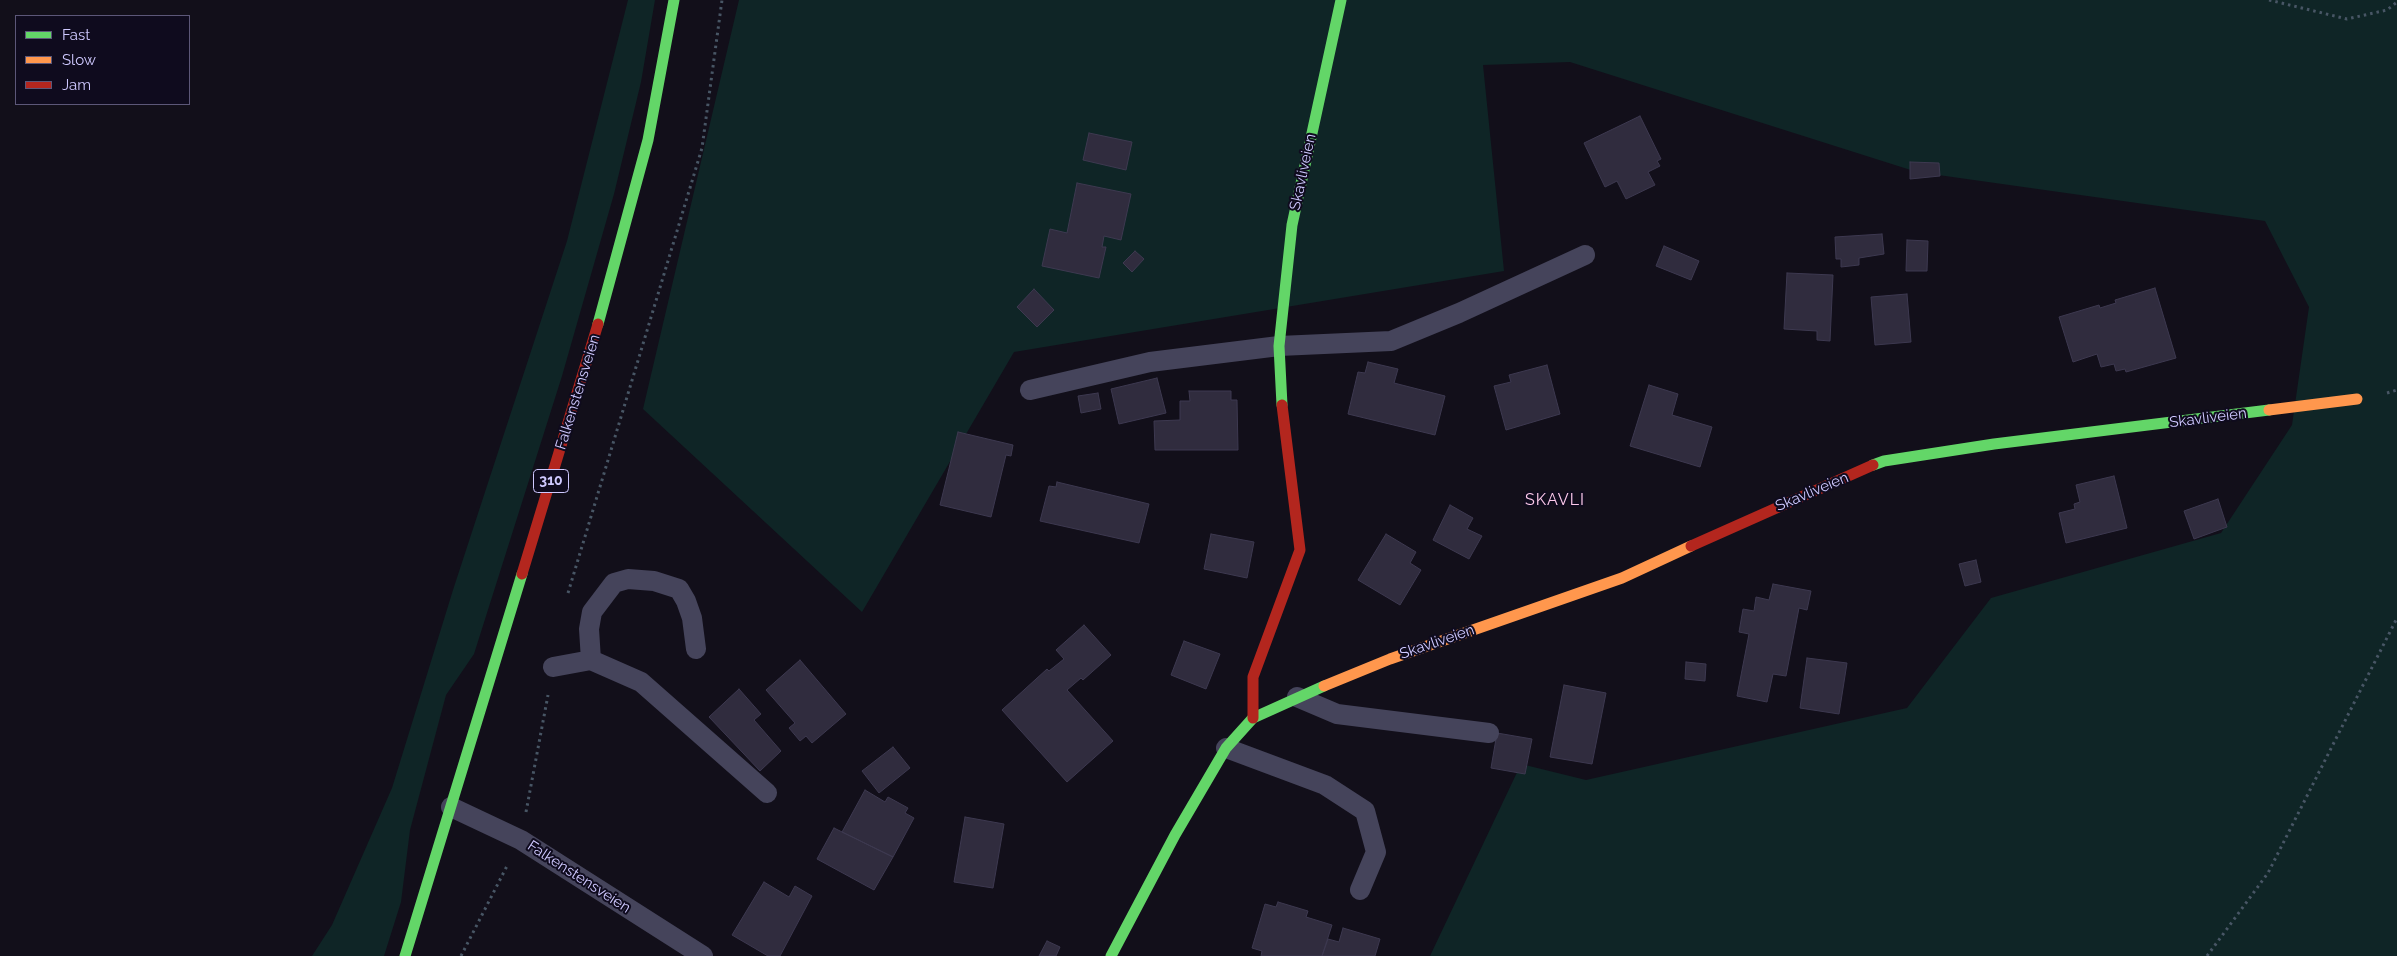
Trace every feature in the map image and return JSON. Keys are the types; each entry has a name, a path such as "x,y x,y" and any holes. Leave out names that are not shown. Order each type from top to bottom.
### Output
{"street":[{"name":"Falkenstensveien","path":"405,956 608,291 648,140 674,0"},
{"name":"Skavliveien","path":"1254,718 1253,678 1300,550 1282,404 1279,346 1292,225 1341,0"},
{"name":"Skavliveien","path":"1111,956 1175,835 1226,748 1254,718 1297,697 1390,659 1622,578 1805,494 1884,461 1994,444 2357,399"}],"lane":[{"path":"1030,390 1150,362 1279,346 1391,341 1459,313 1584,255"},
{"path":"591,660 589,629 592,612 614,583 628,579 654,581 679,589 692,618 696,650"},
{"path":"553,667 591,660 641,682 767,793"},
{"path":"1297,697 1337,714 1489,733"},
{"path":"1226,748 1325,785 1365,811 1376,852 1360,890"},
{"name":"Falkenstensveien","path":"451,807 521,840 702,956"}],"path":[{"path":"566,600 702,148 722,0"},
{"path":"2269,0 2346,19 2387,10 2397,2"},
{"path":"2207,956 2268,873 2397,618"},
{"path":"461,956 521,840 553,667"}],"green space":[{"path":"628,0 655,0 641,82 614,194 562,376 474,654 446,695 410,830 401,902 384,956 312,956 332,925 392,788 453,590 567,241"},
{"path":"739,0 2397,0 2397,956 1430,956 1521,764 1586,780 1907,708 1991,598 2221,533 2292,425 2309,307 2265,221 1917,172 1570,62 1483,65 1504,271 1014,352 862,612 643,409"}],"building":[{"path":"1640,116 1661,159 1657,161 1660,166 1648,172 1655,185 1626,199 1617,181 1605,187 1584,143"},
{"path":"1089,133 1132,142 1126,170 1083,160"},
{"path":"1910,162 1939,163 1940,176 1910,179"},
{"path":"1077,183 1131,194 1121,240 1104,236 1102,247 1106,247 1099,278 1042,266 1050,229 1067,233"},
{"path":"1882,234 1884,254 1859,258 1859,265 1841,267 1841,259 1836,259 1835,237"},
{"path":"1907,240 1928,241 1927,271 1906,271"},
{"path":"1664,246 1699,261 1691,280 1656,266"},
{"path":"1135,251 1144,259 1132,272 1123,263"},
{"path":"1787,273 1833,275 1830,341 1817,340 1817,331 1784,329"},
{"path":"2155,288 2176,358 2126,372 2125,369 2116,371 2114,364 2101,367 2097,354 2073,362 2059,317 2099,305 2100,308 2116,303 2115,300"},
{"path":"1034,289 1054,310 1037,327 1017,307"},
{"path":"1907,294 1911,342 1875,345 1871,297"},
{"path":"1368,362 1398,369 1394,383 1445,396 1435,435 1348,414 1358,372 1365,373"},
{"path":"1547,365 1560,414 1506,430 1494,386 1511,382 1509,375"},
{"path":"1157,378 1166,413 1119,424 1111,389"},
{"path":"1649,385 1678,394 1672,415 1712,427 1700,467 1630,446"},
{"path":"1189,391 1231,391 1231,400 1237,400 1238,450 1155,450 1154,421 1180,420 1180,401 1190,401"},
{"path":"1098,393 1101,409 1081,413 1078,396"},
{"path":"958,432 1013,445 1011,456 1006,455 991,517 940,505"},
{"path":"2114,476 2127,528 2066,543 2059,513 2075,509 2074,504 2080,502 2076,485"},
{"path":"1057,482 1149,504 1139,543 1040,521 1049,486 1056,487"},
{"path":"2218,499 2227,527 2194,539 2184,511"},
{"path":"1450,505 1473,518 1467,529 1482,536 1469,559 1433,540"},
{"path":"1211,534 1254,542 1247,578 1204,569"},
{"path":"1386,534 1416,552 1410,563 1421,570 1400,605 1358,580"},
{"path":"1976,560 1981,582 1965,586 1959,564"},
{"path":"1773,584 1811,591 1807,610 1799,608 1786,676 1773,674 1767,702 1737,696 1749,634 1739,632 1743,609 1754,611 1756,597 1769,600"},
{"path":"1084,625 1111,655 1083,680 1081,678 1067,690 1113,741 1067,782 1002,710 1047,669 1049,671 1064,659 1056,650"},
{"path":"1184,641 1220,654 1206,689 1171,675"},
{"path":"1807,658 1847,663 1839,714 1800,708"},
{"path":"800,660 846,714 812,743 806,736 800,741 789,728 795,723 766,690"},
{"path":"1686,662 1706,664 1705,681 1685,679"},
{"path":"1564,685 1606,693 1592,764 1550,757"},
{"path":"739,689 761,714 754,720 781,751 760,771 709,717"},
{"path":"1497,733 1532,739 1525,774 1491,768"},
{"path":"893,747 910,768 879,793 862,771"},
{"path":"865,790 885,802 888,797 908,808 905,813 914,818 893,857 842,832"},
{"path":"965,817 1004,824 993,888 954,882"},
{"path":"834,828 893,857 874,890 817,859"},
{"path":"764,882 789,897 795,886 812,896 780,956 768,956 732,935"},
{"path":"1278,902 1308,911 1306,917 1332,925 1322,956 1261,956 1262,951 1252,948 1265,904 1276,907"},
{"path":"1343,928 1380,939 1375,956 1322,956 1328,939 1339,942"},
{"path":"1047,941 1060,947 1056,956 1039,956"}],"traffic: fast":[{"path":"598,324 648,140 674,0"},
{"path":"1282,405 1279,346 1292,225 1341,0"},
{"path":"1873,465 1884,461 1994,444 2269,410"},
{"path":"405,956 522,574"},
{"path":"1111,956 1175,835 1226,748 1253,718 1324,686"}],"traffic: slow":[{"path":"2269,410 2357,399"},
{"path":"1324,686 1390,659 1622,578 1691,546"}],"traffic: jam":[{"path":"522,574 598,324"},
{"path":"1253,718 1253,677 1300,550 1282,405"},
{"path":"1691,546 1873,465"}],"district":[{"name":"SKAVLI","path":"1555,500"}]}
